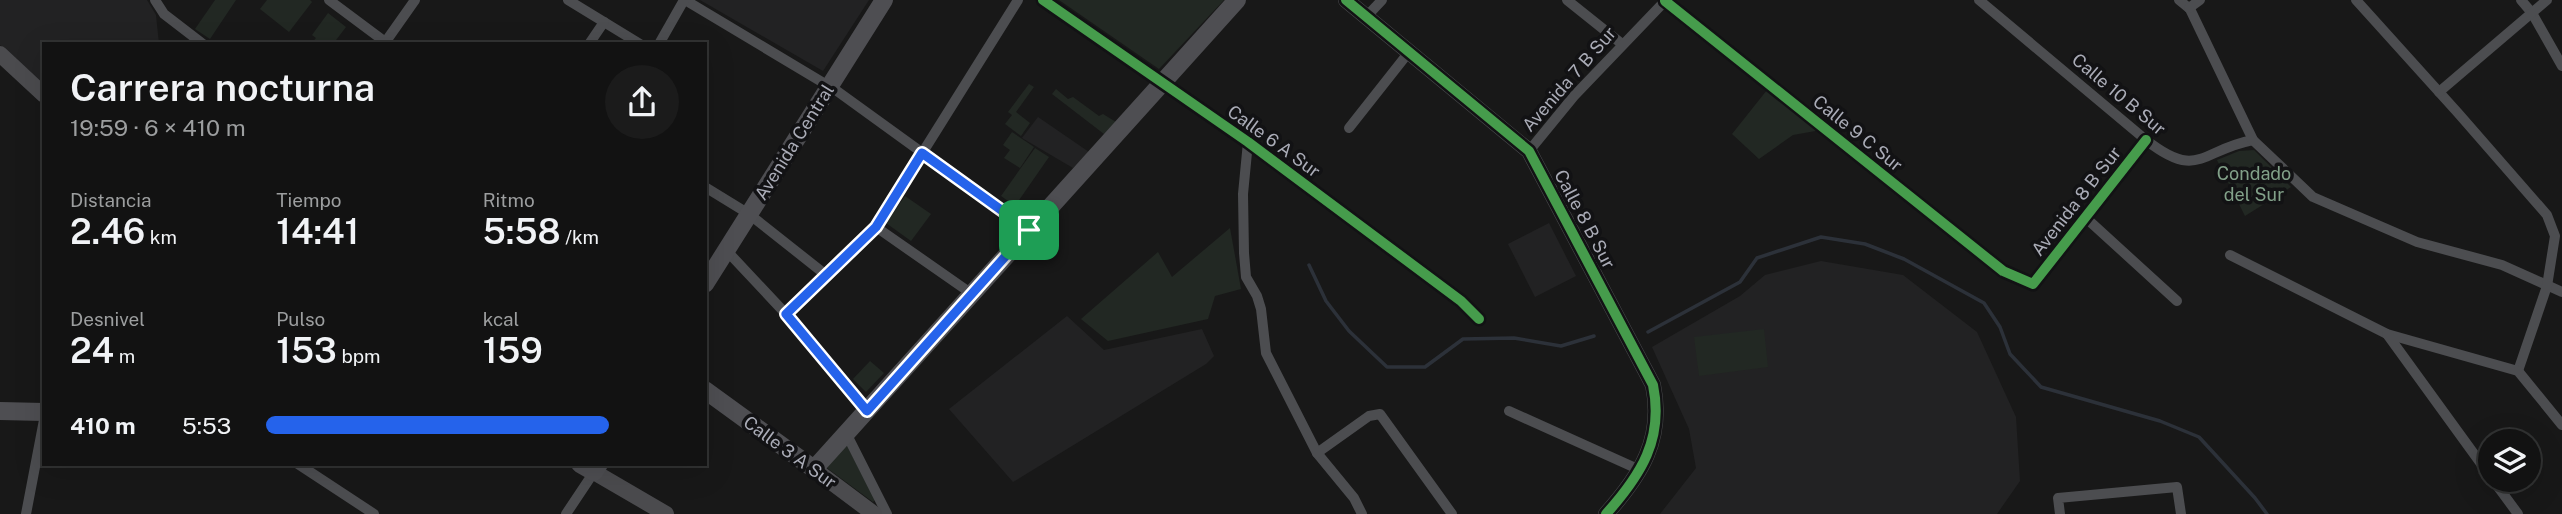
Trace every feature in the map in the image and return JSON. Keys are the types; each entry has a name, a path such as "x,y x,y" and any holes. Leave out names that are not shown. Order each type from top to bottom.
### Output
{"main road":[{"name":"Avenida Central","path":"707,281 884,0"},
{"path":"814,469 1237,0"},
{"name":"Calle 3 A Sur","path":"707,391 814,469"},
{"path":"0,411 42,412"}],"street":[{"path":"155,0 164,14 200,42"},
{"path":"329,0 385,42"},
{"path":"387,42 415,0"},
{"path":"568,0 637,42"},
{"path":"660,42 685,0 829,86 1029,230"},
{"path":"786,314 876,227 1018,0"},
{"name":"Calle 6 A Sur","path":"1042,0 1248,142 1479,318"},
{"name":"Calle 8 B Sur","path":"1346,0 1529,151 1653,385 1658,408 1654,437 1640,470 1614,512"},
{"path":"1367,16 1382,0"},
{"path":"1567,0 1622,44"},
{"name":"Calle 10 B Sur","path":"1979,0 2146,140 2172,158 2193,162 2253,140"},
{"path":"2179,0 2189,8 2253,140 2313,197 2417,242 2502,265 2562,292"},
{"path":"2189,8 2200,0"},
{"path":"2356,0 2547,215 2555,236 2547,286 2518,371"},
{"path":"2521,0 2532,13 2562,66"},
{"path":"2439,92 2547,0"},
{"name":"Avenida 7 B Sur","path":"1529,151 1574,96 1665,1"},
{"name":"Calle 9 C Sur","path":"1665,1 2003,271 2033,284"},
{"path":"590,42 604,22"},
{"path":"1349,128 1409,52"},
{"path":"0,54 42,93"},
{"name":"Avenida 8 B Sur","path":"2033,284 2146,140"},
{"path":"1248,142 1243,194 1246,277 1257,296 1266,353 1317,453 1354,498 1362,514"},
{"path":"707,188 749,214 826,275"},
{"path":"2086,218 2177,301"},
{"path":"876,227 972,294"},
{"path":"726,250 786,314 867,411"},
{"path":"2230,255 2387,334 2518,371 2562,425"},
{"path":"2387,334 2478,459"},
{"path":"1509,411 1640,470"},
{"path":"1317,453 1369,416 1380,414 1452,514"},
{"path":"26,514 42,430"},
{"path":"846,433 887,514"},
{"path":"301,466 373,514"},
{"path":"566,514 591,466 666,514"},
{"name":"Calle 3 A Sur","path":"814,469 874,514"},
{"path":"2060,514 2058,498 2177,487 2181,514"},
{"path":"2502,492 2518,514"}],"shaded area":[{"path":"0,0 147,0 156,15 159,42 42,42 42,82 0,45"},
{"path":"700,0 869,0 823,71"},
{"path":"1038,117 1089,152 1073,168 1022,138"},
{"path":"1549,223 1576,276 1535,297 1508,244"},
{"path":"1821,261 1903,275 1977,332 2016,417 2020,481 1997,514 1660,514 1696,468 1689,429 1652,347 1740,296 1765,275"},
{"path":"1067,316 1104,350 1202,329 1214,356 1206,364 1013,482 949,409"}],"green space":[{"path":"215,0 236,0 210,39 195,29"},
{"path":"267,0 312,2 289,32 260,9"},
{"path":"1059,0 1224,0 1159,69"},
{"path":"328,13 346,27 335,42 313,42 316,38 312,35"},
{"path":"1029,84 1034,87 1016,112 1030,123 1021,136 1005,124 1012,115 1008,112"},
{"path":"1056,89 1068,99 1073,97 1099,116 1103,114 1116,122 1104,134 1052,94"},
{"path":"1767,90 1821,130 1793,135 1759,159 1732,134"},
{"path":"1012,132 1034,147 1020,168 1004,158 1010,150 1003,145"},
{"path":"1035,148 1049,157 1015,206 1001,196"},
{"name":"Condado del Sur","path":"2254,150 2291,187 2245,216 2217,160 2239,151"},
{"path":"905,196 931,214 911,241 886,223"},
{"path":"1230,228 1241,289 1215,296 1208,319 1108,341 1081,319 1158,252 1172,277"},
{"path":"1764,329 1768,367 1699,376 1694,337"},
{"path":"870,361 884,373 866,392 853,379"},
{"path":"846,444 875,500 873,502 827,468"}],"waterway":[{"path":"1648,332 1740,282 1757,258 1821,237 1865,244 1904,259 1984,303 2000,327 2010,354 2041,387 2160,421 2199,437 2267,514"},
{"path":"1309,265 1326,301 1349,331 1387,367 1425,367 1463,339 1514,338 1561,346 1594,336"}],"cycle path":[{"path":"1043,0 1248,142 1461,301 1479,319"},
{"path":"1346,0 1529,151 1653,385 1655,422 1647,455 1630,485 1606,514"},
{"path":"1665,1 2003,271 2033,284 2146,140"}],"route":[{"path":"922,153 1029,230 867,411 786,314 876,227 922,153"}]}
